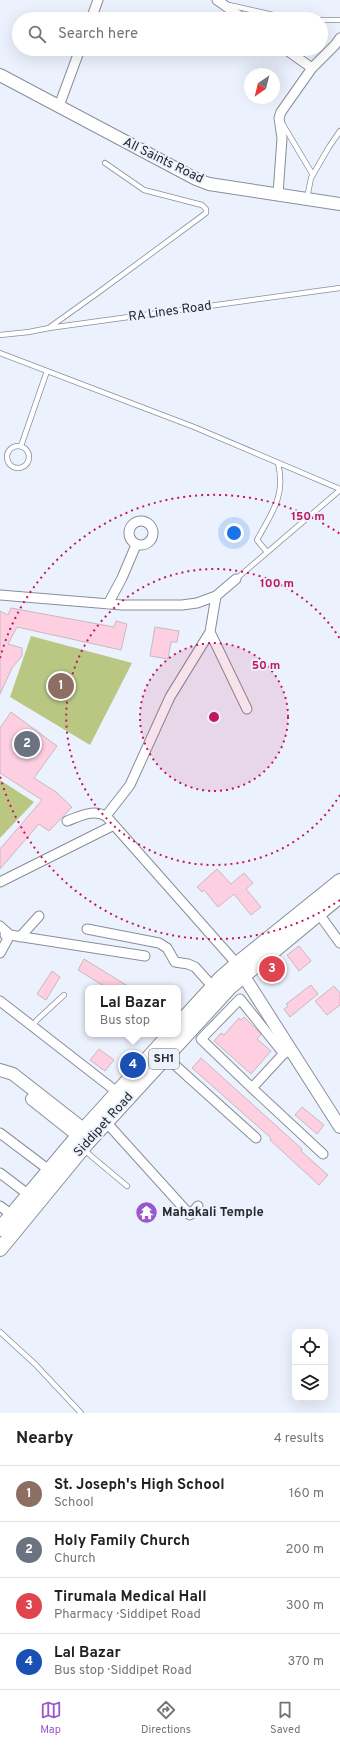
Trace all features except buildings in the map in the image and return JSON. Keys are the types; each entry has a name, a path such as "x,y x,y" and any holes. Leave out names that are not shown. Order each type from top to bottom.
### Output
{"main road":[{"name":"All Saints Road","path":"0,74 196,179 209,184 340,204"},
{"name":"Siddipet Road","path":"0,1229 49,1170 106,1122 230,987 240,970 340,881"},
{"name":"Siddipet Road","path":"181,1023 213,987 240,970 319,914 340,896"},
{"path":"240,970 286,1051 340,1127"},
{"name":"Siddipet Road","path":"0,1249 85,1139 117,1092 167,1037"},
{"path":"0,1070 8,1080 85,1139"}],"street":[{"path":"94,12 98,0"},
{"path":"220,2 234,12"},
{"path":"328,52 340,38"},
{"path":"59,106 77,56"},
{"path":"295,56 312,68"},
{"path":"278,194 282,138 279,118 281,112 312,68 324,56"},
{"path":"108,604 122,578 136,545"},
{"path":"0,594 108,604 182,605 197,603 216,596 236,579"},
{"path":"106,816 130,785 166,704 210,632 216,596"},
{"path":"210,632 247,709"},
{"path":"67,821 91,812 106,816 240,970"},
{"path":"0,882 114,825"},
{"path":"319,914 340,944"},
{"path":"20,937 39,916"},
{"path":"0,926 5,935 0,953"},
{"path":"87,929 159,943 167,948 175,962 188,964 195,967 213,987"},
{"path":"5,935 144,956"},
{"path":"252,1088 286,1051 240,1000 201,1039 252,1088 323,1154"},
{"path":"0,1001 117,1092"},
{"path":"166,1057 256,1138"},
{"path":"106,1122 190,1215 198,1206"},
{"path":"0,1133 49,1170"},
{"path":"0,1173 29,1195"},
{"path":"0,1206 12,1215"}],"lane":[{"path":"220,2 261,12"},
{"path":"328,20 340,20"},
{"path":"279,118 313,175"},
{"path":"308,198 313,175 340,131"},
{"path":"49,328 206,213 206,208 202,205 144,190 105,163"},
{"name":"RA Lines Road","path":"0,335 340,288"},
{"path":"0,353 194,427 340,489 236,579"},
{"path":"21,446 47,372"},
{"path":"14,446 21,446 28,454 28,461 22,466 15,467 8,460 8,454 14,446"},
{"path":"267,552 257,540 273,511 280,494 281,476 278,462"},
{"path":"32,1026 36,1020 64,995"},
{"path":"85,1139 127,1186"},
{"path":"0,1332 35,1364 80,1413"}],"green space":[{"path":"31,636 132,663 90,745 10,697"},
{"path":"0,780 34,802 0,838"}],"place":[{"name":"St. Joseph's High School","path":"61,686"},
{"name":"Holy Family Church","path":"27,744"},
{"name":"Tirumala Medical Hall","path":"272,969"},
{"name":"Lal Bazar","path":"133,1065"},
{"name":"Mahakali Temple","path":"147,1213"}]}
